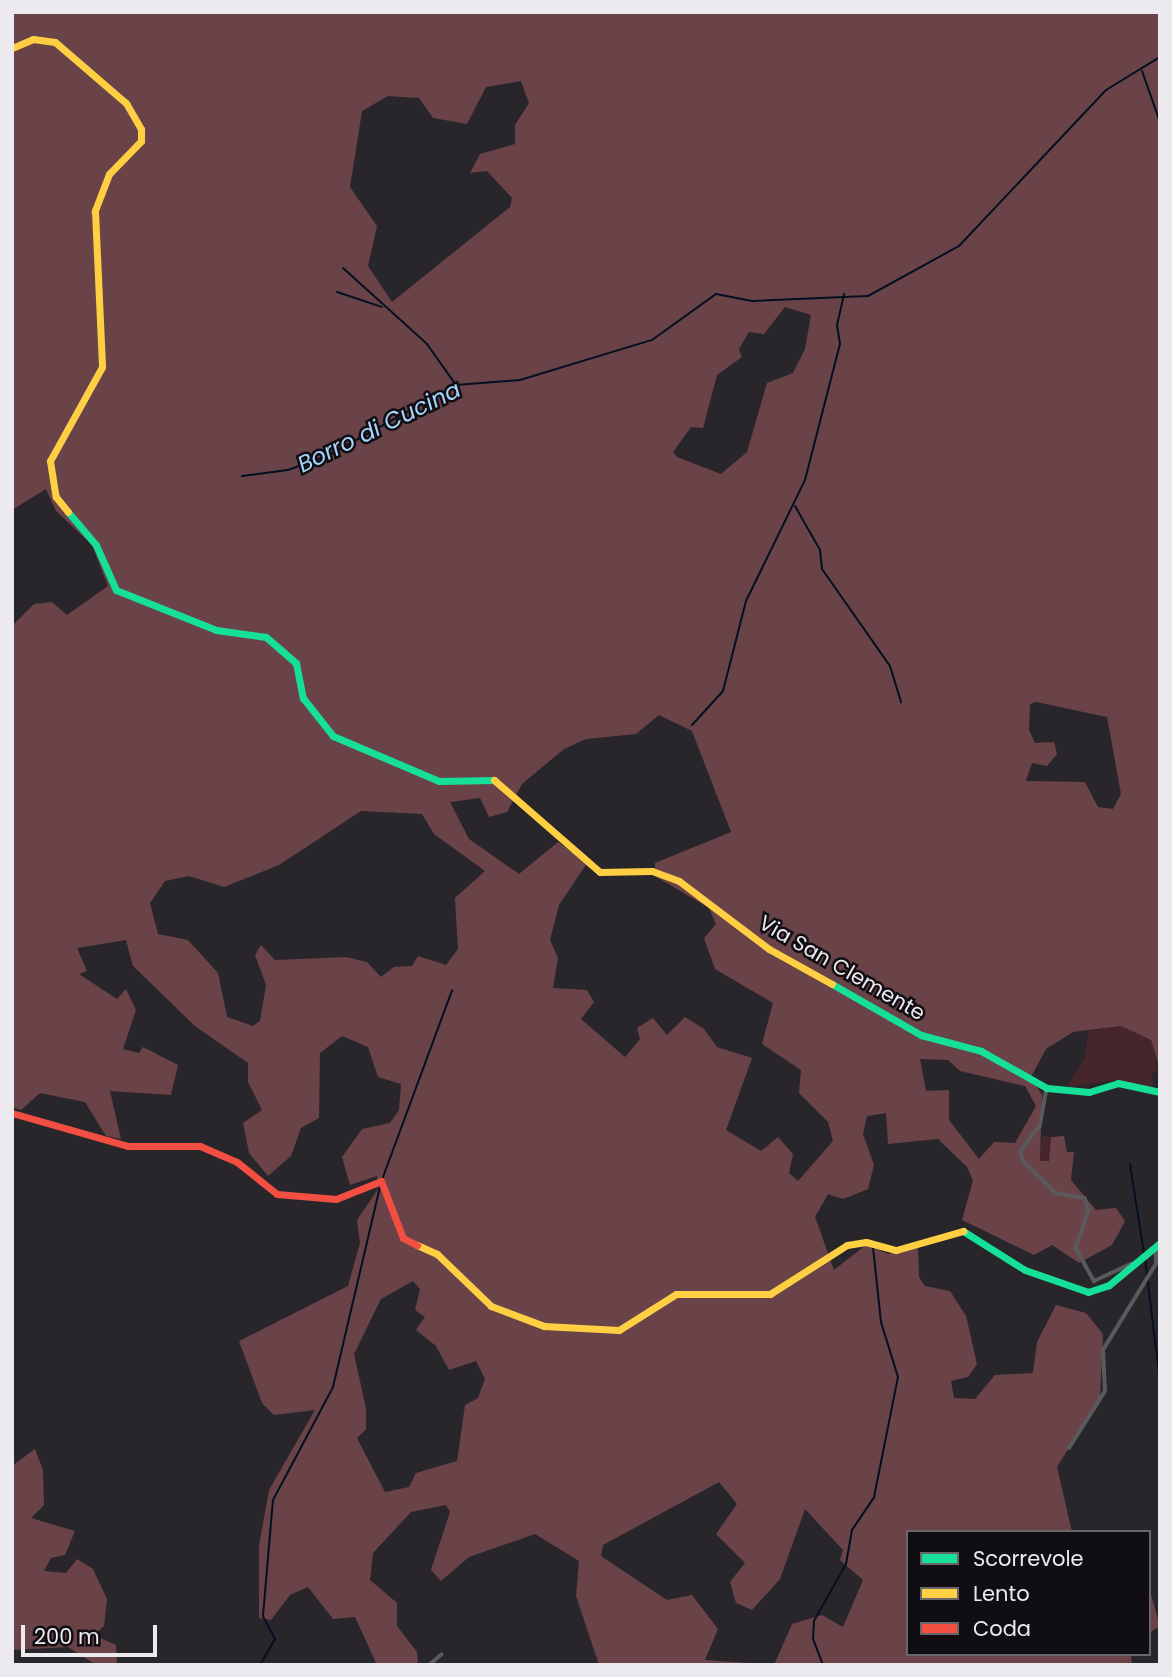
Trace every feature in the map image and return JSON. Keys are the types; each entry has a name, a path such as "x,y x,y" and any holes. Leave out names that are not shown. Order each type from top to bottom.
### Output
{"street":[{"name":"Via San Clemente","path":"12,48 33,39 55,42 126,103 141,141 109,174 94,219 97,312 106,353 54,453 50,478 61,506 96,545 116,590 216,630 250,630 267,637 296,663 303,698 333,736 379,752 410,773 439,780 491,777 600,872 671,877 716,904 769,949 920,1035 981,1051 1047,1088 1089,1092 1118,1083 1160,1092"},
{"path":"1047,1088 1040,1126 1021,1151 1028,1170 1056,1193 1081,1195 1088,1203 1076,1248 1094,1281 1143,1258"},
{"path":"12,1113 128,1146 200,1146 237,1162 277,1194 336,1199 381,1181 403,1238 437,1254 491,1306 544,1326 619,1330 676,1294 719,1290 765,1295 843,1247 866,1242 896,1250 959,1228 1025,1270 1088,1292 1105,1288 1158,1245"},
{"path":"1069,1448 1106,1389 1106,1342 1150,1274 1158,1245"},
{"path":"429,1665 440,1655"}],"shaded area":[{"path":"12,12 1160,12 1160,1070 1151,1040 1121,1026 1073,1032 1046,1049 1031,1077 1042,1095 1040,1161 1049,1161 1051,1137 1064,1136 1067,1152 1074,1152 1071,1180 1096,1210 1116,1208 1125,1221 1112,1245 1079,1263 1052,1245 1034,1255 962,1220 973,1181 967,1167 938,1139 888,1144 886,1113 867,1116 863,1134 874,1165 868,1189 843,1199 828,1194 815,1217 834,1270 866,1245 888,1254 918,1247 919,1277 925,1286 950,1291 966,1316 977,1364 968,1377 951,1381 954,1398 975,1399 995,1375 1033,1373 1037,1342 1056,1305 1086,1313 1103,1334 1100,1397 1057,1467 1072,1530 906,1530 906,1656 1131,1656 1132,1665 774,1665 599,1665 576,1596 579,1561 535,1534 469,1557 441,1581 431,1570 450,1512 446,1505 411,1512 373,1553 370,1580 397,1603 397,1626 417,1652 418,1665 377,1665 355,1617 333,1619 308,1587 290,1595 271,1620 259,1618 259,1546 269,1490 315,1410 274,1415 262,1403 239,1341 348,1286 360,1243 357,1220 378,1189 377,1176 350,1185 342,1157 362,1129 390,1123 399,1110 401,1084 378,1077 368,1047 342,1036 320,1053 319,1118 301,1128 291,1156 268,1176 249,1153 243,1123 262,1110 248,1082 248,1063 195,1026 133,966 126,940 77,948 87,971 79,974 117,999 126,989 136,1010 123,1049 139,1053 143,1047 178,1065 171,1095 110,1091 121,1139 106,1136 85,1102 40,1093 21,1110 12,1107 12,626 34,604 52,602 67,615 108,586 92,545 56,511 46,489 12,510","holes":["521,81 529,103 515,125 515,144 480,154 470,173 487,171 512,198 510,207 392,302 368,266 377,226 350,187 362,111 388,96 419,98 433,118 467,124 486,87","785,307 811,315 805,349 793,373 767,383 747,452 721,474 677,457 673,452 691,427 703,428 717,375 742,357 739,349 749,332 764,334","1036,702 1107,717 1121,794 1113,809 1098,807 1085,782 1026,781 1032,763 1047,766 1057,754 1054,742 1035,743 1029,730 1030,704","659,715 692,731 731,832 655,863 655,876 709,908 716,924 704,938 715,969 773,1003 762,1044 801,1070 799,1093 828,1122 833,1141 798,1181 789,1173 793,1154 778,1137 761,1151 726,1130 752,1058 717,1047 704,1029 685,1017 667,1035 653,1018 637,1028 640,1039 625,1057 581,1019 594,1002 587,990 553,988 558,958 550,940 559,905 587,863 558,842 519,874 469,839 450,802 480,798 489,817 507,812 522,784 564,749 586,739 636,734","361,811 422,814 434,834 485,871 455,898 458,949 446,965 418,956 412,966 394,967 381,977 367,962 346,957 275,960 261,945 255,955 266,985 260,1021 253,1026 227,1017 218,973 188,940 158,934 150,903 165,881 189,876 224,887 279,865","920,1059 948,1060 960,1071 1025,1086 1036,1106 1015,1143 994,1142 979,1159 949,1120 949,1090 926,1091","413,1281 420,1289 415,1310 425,1317 416,1330 436,1346 449,1370 476,1361 485,1379 478,1398 465,1405 457,1461 416,1473 409,1487 385,1492 357,1438 366,1429 366,1408 354,1354 381,1299","719,1482 737,1504 716,1534 745,1563 730,1582 736,1603 752,1610 780,1579 805,1509 843,1550 840,1560 863,1580 843,1627 822,1615 792,1624 774,1665 705,1660 718,1629 692,1595 667,1600 601,1556 603,1545"]},
{"path":"1121,1026 1151,1040 1158,1070 1152,1073 1153,1088 1116,1080 1067,1087 1085,1057 1088,1031"},
{"path":"1042,1136 1051,1137 1048,1162 1039,1161"},
{"path":"35,1449 43,1470 44,1505 31,1518 75,1531 65,1555 51,1558 44,1571 66,1573 77,1559 93,1569 107,1599 104,1626 94,1635 116,1645 117,1665 96,1665 68,1647 12,1650 12,1466"},
{"path":"1151,1595 1160,1626 1151,1632"}],"waterway":[{"name":"Borro di Cucina","path":"242,476 288,470 329,455 456,385 520,380 652,340 716,294 753,301 868,296 959,246 1106,90 1160,57"},
{"path":"1142,71 1160,122"},
{"path":"343,268 427,344 456,385"},
{"path":"337,292 382,307"},
{"path":"692,725 723,691 746,601 805,480 840,344 837,325 844,294"},
{"path":"795,506 820,550 822,569 890,666 901,702"},
{"path":"383,1177 452,990"},
{"path":"1130,1164 1144,1253"},
{"path":"260,1665 275,1639 263,1616 273,1500 333,1387 380,1186"},
{"path":"823,1665 813,1639 814,1621 846,1564 852,1530 874,1497 898,1377 881,1322 873,1247"},
{"path":"1145,1258 1160,1382"}],"traffic: fast":[{"path":"68,512 96,545 116,590 216,630 266,637 296,663 303,698 333,736 439,781 494,780"},
{"path":"832,984 921,1035 981,1051 1047,1088 1089,1092 1118,1083 1160,1092"},
{"path":"963,1231 1025,1270 1088,1292 1109,1285 1160,1243"}],"traffic: slow":[{"path":"12,48 33,39 55,42 126,103 141,129 141,141 109,174 95,211 102,367 50,461 56,497 68,512"},
{"path":"494,780 600,872 652,871 679,881 769,949 832,984"},
{"path":"417,1245 437,1254 491,1306 544,1326 619,1330 676,1294 770,1294 847,1245 866,1242 896,1250 963,1231"}],"traffic: jam":[{"path":"12,1113 128,1146 200,1146 237,1162 277,1194 336,1199 381,1181 403,1238 417,1245"}]}
